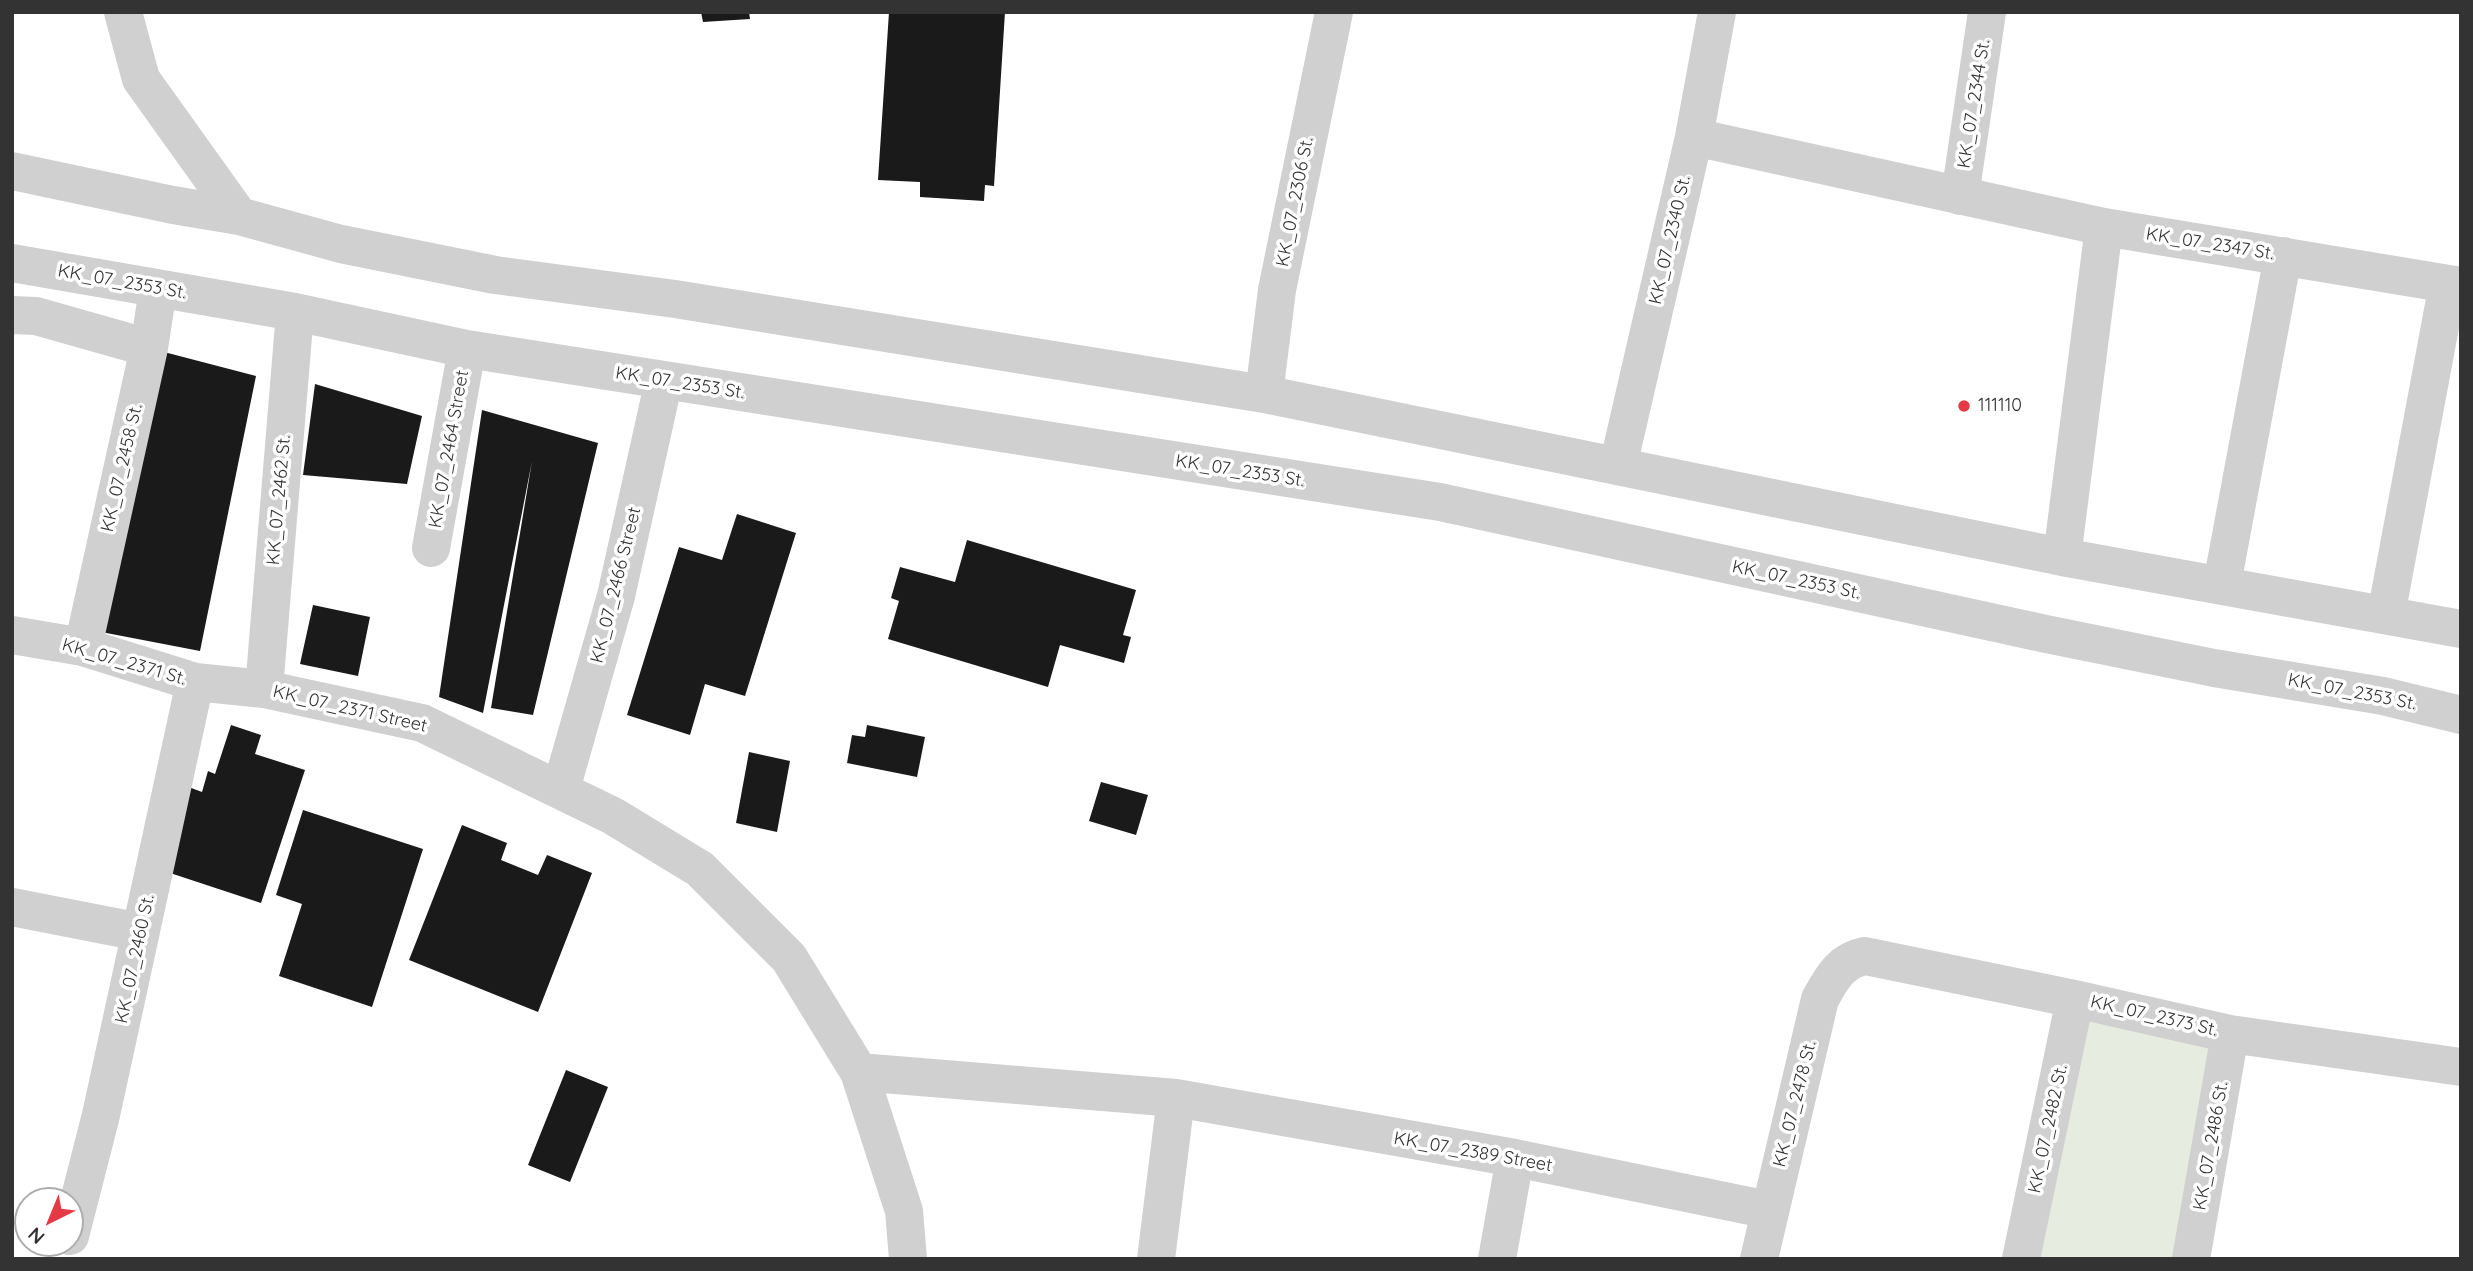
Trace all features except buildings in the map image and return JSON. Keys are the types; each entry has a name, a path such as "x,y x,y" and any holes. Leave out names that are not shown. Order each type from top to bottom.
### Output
{"street":[{"path":"123,12 141,79 239,216"},
{"name":"KK_07_2306 St.","path":"1264,394 1278,290 1334,12"},
{"name":"KK_07_2340 St.","path":"1618,466 1694,136 1717,12"},
{"name":"KK_07_2344 St.","path":"1960,196 1987,12"},
{"name":"KK_07_2347 St.","path":"1694,136 2104,227 2454,285"},
{"path":"12,171 239,216 341,244 495,275 689,301 1264,394 2062,557 2461,629"},
{"path":"2062,557 2104,227"},
{"path":"2222,584 2283,256"},
{"name":"KK_07_2353 St.","path":"12,263 295,312 467,349 1440,502 2033,631 2214,668 2383,696 2461,715"},
{"path":"2386,615 2454,285"},
{"name":"KK_07_2458 St.","path":"83,647 149,348 158,289"},
{"name":"KK_07_2462 St.","path":"264,689 295,312"},
{"path":"12,315 36,316 149,348"},
{"name":"KK_07_2464 Street","path":"430,548 467,349"},
{"name":"KK_07_2466 Street","path":"561,789 616,596 664,380"},
{"name":"KK_07_2371 St.","path":"12,635 83,647 195,682"},
{"name":"KK_07_2371 Street","path":"195,682 264,689 422,723 613,816 699,869 789,958 859,1072 904,1211 908,1259"},
{"name":"KK_07_2460 St.","path":"83,1187 101,1115 195,682"},
{"path":"12,907 141,932"},
{"name":"KK_07_2373 St.","path":"1850,959 1866,956 2230,1034 2461,1066"},
{"name":"KK_07_2478 St.","path":"1759,1259 1820,999 1833,976 1850,959"},
{"name":"KK_07_2482 St.","path":"2021,1259 2075,999"},
{"name":"KK_07_2486 St.","path":"2191,1259 2230,1034"},
{"name":"KK_07_2389 Street","path":"859,1072 1176,1098 1515,1158 1769,1210"},
{"path":"1156,1259 1176,1098"},
{"path":"1497,1259 1515,1158"}],"shaded area":[{"path":"2075,999 2230,1034 2191,1259 2021,1259"}],"place":[{"name":"111110","path":"1964,406"}]}
